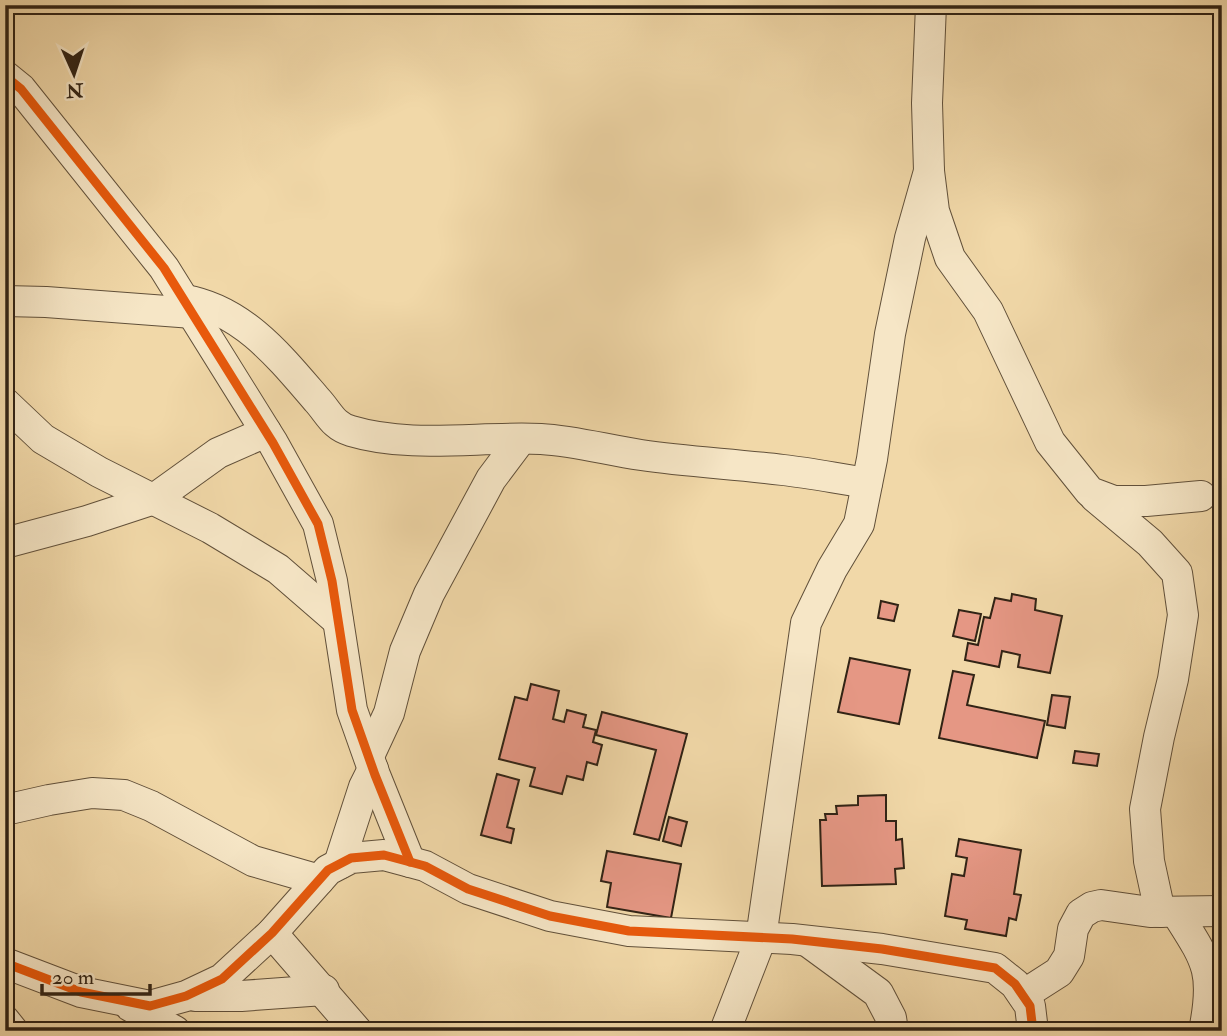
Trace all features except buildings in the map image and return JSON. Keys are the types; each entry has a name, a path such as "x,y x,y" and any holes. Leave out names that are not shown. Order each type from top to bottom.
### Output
{"street":[{"path":"931,5 929,171 934,211 950,258 988,311 1050,442 1090,492 1150,543 1177,573 1183,615 1174,679 1144,809 1149,861 1168,912 1200,950 1208,968 1210,994 1204,1031"},
{"path":"5,76 29,99 164,268 266,432 318,524 332,581 352,710 410,862"},
{"path":"724,1031 761,938 806,623 832,569 859,524 890,334 910,238 929,171"},
{"path":"5,301 189,307 204,304 232,316 275,351 338,426 376,436 424,440 521,439 578,443 641,455 785,470 867,483"},
{"path":"5,403 43,439 99,472 210,528 278,569 338,621"},
{"path":"5,543 87,521 153,499 218,453 266,432"},
{"path":"329,872 364,787 389,713 405,651 429,594 491,479 521,439"},
{"path":"1090,492 1114,501 1201,496"},
{"path":"5,810 92,793 124,795 150,806 253,862 329,872"},
{"path":"5,962 81,992 150,1006 186,996 222,979 272,933 329,872 351,858 384,855 425,866 468,889 550,916 629,931 806,941 882,949 995,968 1015,984 1030,1006 1033,1031"},
{"path":"1023,995 1059,972 1069,956 1073,929 1082,914 1092,907 1101,905 1168,912 1222,911"},
{"path":"272,933 358,1031"},
{"path":"806,941 878,993 891,1018 893,1031"},
{"path":"186,996 241,996 324,990"},
{"path":"119,1000 169,1029"},
{"path":"5,1021 13,1031"}],"cycle path":[{"path":"5,76 21,89 164,268 273,443 318,524 332,581 352,710 410,862"},
{"path":"5,963 81,992 150,1006 186,996 222,979 272,933 328,870 351,858 384,855 425,866 468,889 550,916 629,931 792,939 882,949 995,968 1015,984 1030,1006 1033,1031"}]}
